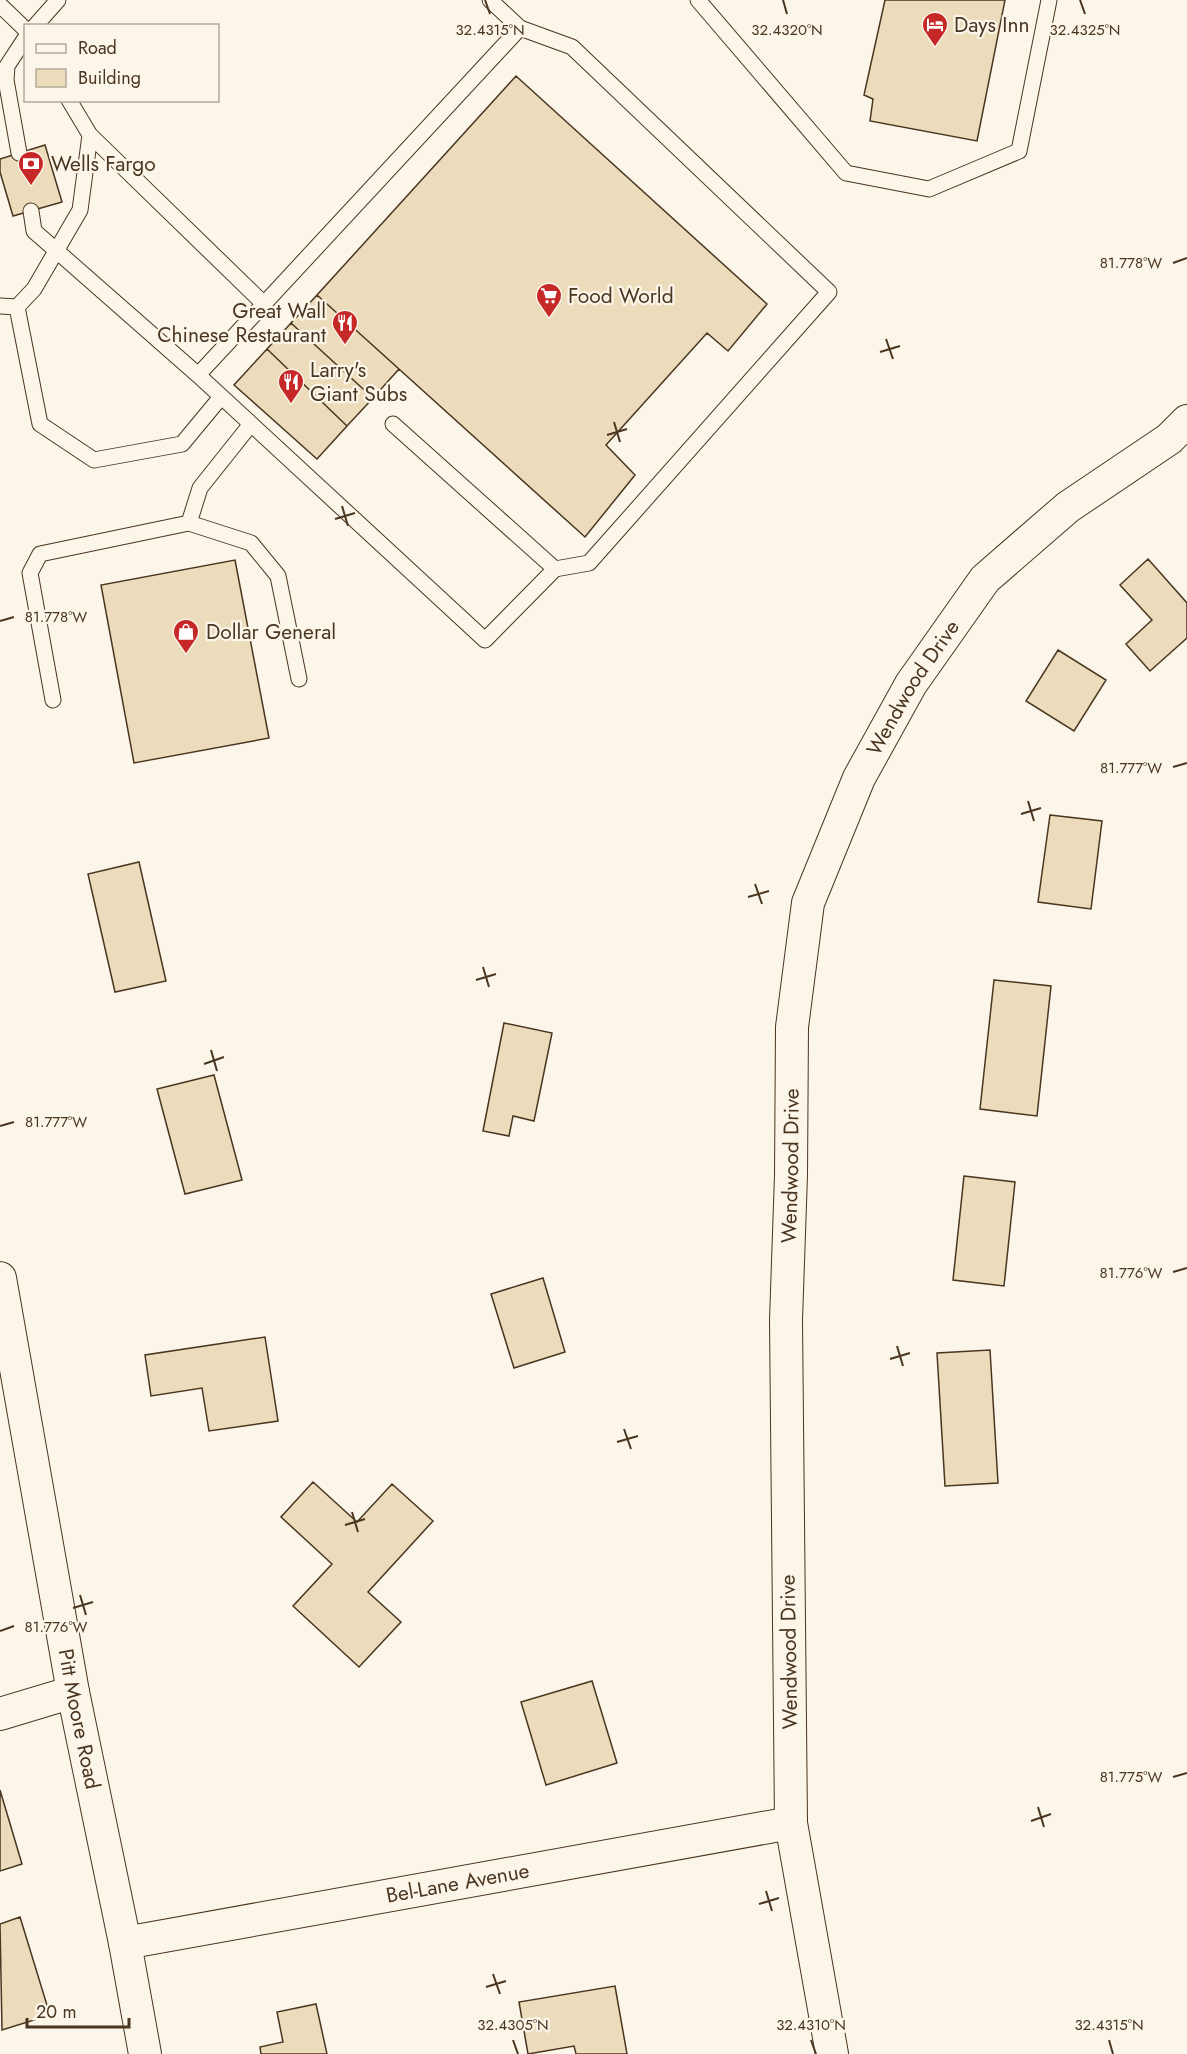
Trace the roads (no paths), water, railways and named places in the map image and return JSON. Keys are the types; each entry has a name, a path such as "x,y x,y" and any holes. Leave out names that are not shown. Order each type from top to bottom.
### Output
{"street":[{"name":"Wendwood Drive","path":"832,2054 791,1823 786,1320 791,1175 792,1027 808,903 860,778 888,726 911,684 985,579 1068,507 1170,439 1187,422"},
{"name":"Pitt Moore Road","path":"0,1278 73,1692 125,1943 145,2054"},
{"path":"0,1714 73,1692"},
{"name":"Bel-Lane Avenue","path":"125,1943 791,1823"}],"lane":[{"path":"37,24 58,0"},
{"path":"31,211 34,231 198,375 485,640 555,569 590,563 829,292 572,47 520,28 490,0"},
{"path":"698,0 846,173 929,189 1019,151 1049,0"},
{"path":"0,5 24,28"},
{"path":"198,375 520,28"},
{"path":"20,153 6,80 7,66 24,40"},
{"path":"70,102 90,135 264,304"},
{"path":"17,307 34,289 80,210 90,135"},
{"path":"0,306 17,307"},
{"path":"17,307 40,424 94,460 182,444 221,397"},
{"path":"189,523 200,488 251,424"},
{"path":"393,424 555,569"},
{"path":"53,700 30,573 40,554 189,523 251,543 278,576 299,679"}],"place":[{"name":"Days Inn","path":"935,48"},
{"name":"Wells Fargo","path":"31,187"},
{"name":"Food World","path":"549,319"},
{"name":"Great Wall Chinese Restaurant","path":"345,346"},
{"name":"Larry's Giant Subs","path":"291,405"},
{"name":"Dollar General","path":"186,655"}]}
